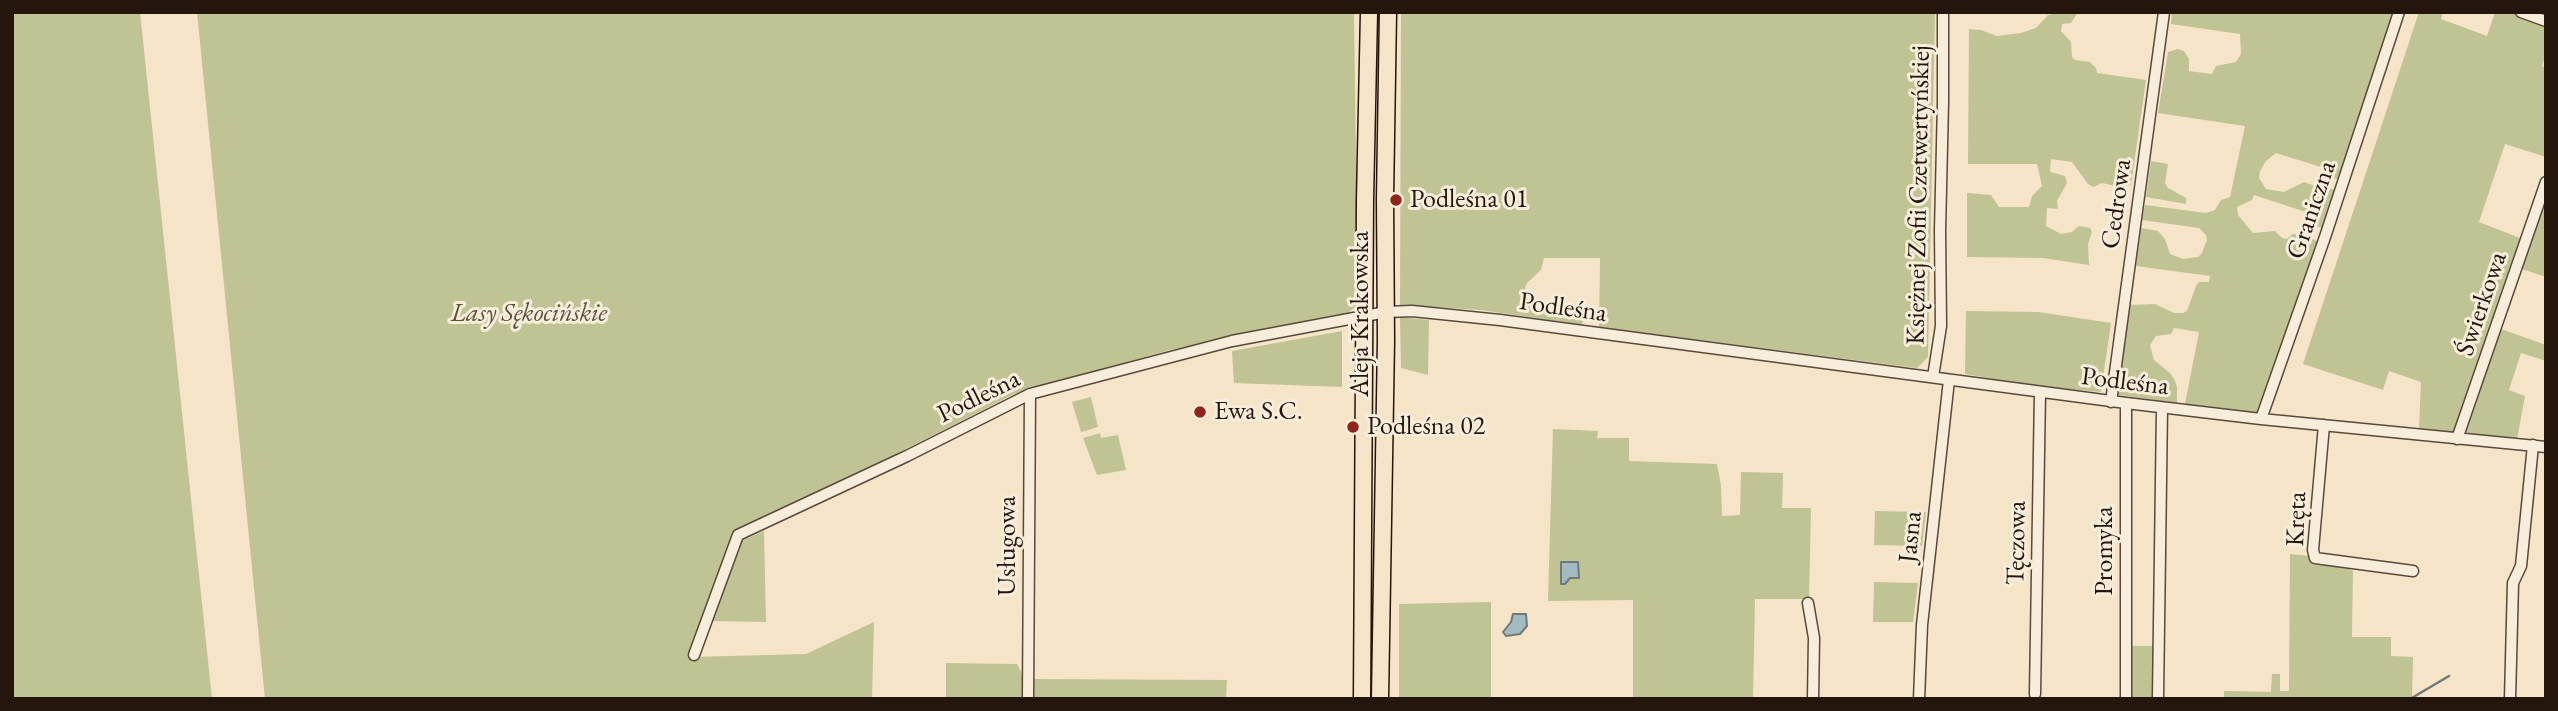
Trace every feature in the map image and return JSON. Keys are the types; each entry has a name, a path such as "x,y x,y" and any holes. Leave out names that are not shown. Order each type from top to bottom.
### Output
{"main road":[{"name":"Aleja Krakowska","path":"1362,699 1369,12"},
{"name":"Aleja Krakowska","path":"1380,699 1388,12"}],"street":[{"name":"Księżnej Zofii Czetwertyńskiej","path":"1933,377 1941,326 1943,12"},
{"name":"Cedrowa","path":"2111,402 2164,12"},
{"name":"Graniczna","path":"2260,419 2325,237 2399,12"},
{"path":"2521,12 2546,21"},
{"name":"Świerkowa","path":"2457,439 2546,182"},
{"name":"Podleśna","path":"694,655 738,536 1030,394 1232,341 1386,312 1412,311 1500,320 2162,408 2546,447"},
{"name":"Jasna","path":"1919,699 1920,649 1949,380"},
{"name":"Tęczowa","path":"2035,694 2040,392"},
{"name":"Usługowa","path":"1028,699 1030,394"},
{"name":"Promyka","path":"2126,403 2126,699"},
{"path":"2158,697 2162,408"},
{"name":"Kręta","path":"2324,425 2313,550 2315,558 2413,571"},
{"path":"2510,699 2513,583 2521,566 2533,445"},
{"path":"1808,603 1814,638 1813,699"}],"green space":[{"path":"12,12 140,12 212,699 12,699"},
{"name":"Lasy Sękocińskie","path":"197,12 1354,12 1357,233 1355,307 1346,315 1166,351 1014,394 738,532 691,657 806,654 874,622 872,699 265,699"},
{"path":"1401,12 1935,12 1928,357 1917,368 1599,327 1600,258 1544,258 1541,270 1525,288 1529,306 1543,310 1579,309 1584,315 1582,325 1481,310 1400,305"},
{"path":"2078,12 2071,23 2062,24 2061,31 2071,42 2072,57 2075,60 2090,62 2097,73 2146,80 2131,185 2120,187 2102,183 2093,187 2072,162 2051,159 2050,172 2065,176 2067,183 2057,201 2058,209 2047,208 2046,226 2061,234 2072,232 2079,226 2090,228 2092,232 2088,244 2089,265 2043,258 1967,257 1967,193 1991,195 1999,207 2029,207 2032,196 2042,186 2037,164 1968,164 1969,29 1997,36 2021,33 2036,28 2048,15"},
{"path":"2172,12 2394,12 2340,180 2323,174 2324,168 2276,153 2266,161 2260,171 2259,178 2266,189 2284,192 2304,182 2318,187 2320,184 2336,191 2324,229 2307,222 2309,213 2254,195 2252,200 2237,207 2238,215 2253,233 2275,231 2282,238 2287,239 2293,234 2310,237 2320,243 2257,413 2185,404 2199,332 2174,328 2171,334 2156,336 2150,345 2154,360 2174,379 2177,386 2177,403 2118,395 2130,305 2155,304 2174,313 2183,313 2187,311 2196,286 2199,282 2209,282 2210,276 2136,266 2141,228 2158,231 2165,239 2170,254 2183,259 2198,257 2207,240 2199,228 2142,220 2145,205 2206,213 2215,210 2221,200 2230,197 2245,126 2158,113 2168,52 2178,49 2184,51 2189,59 2189,71 2212,74 2216,66 2236,62 2241,54 2240,34 2171,24"},
{"path":"2419,12 2443,12 2441,19 2487,36 2495,12 2513,12 2546,24 2546,54 2542,66 2546,68 2546,157 2505,144 2479,222 2520,238 2454,433 2419,430 2421,382 2389,371 2383,390 2303,364"},
{"path":"2151,161 2168,164 2165,183 2168,188 2186,198 2186,204 2146,197"},
{"path":"2546,200 2546,277 2522,269"},
{"path":"1966,311 2038,312 2111,323 2101,392 2033,386 1965,374"},
{"path":"1400,317 1429,320 1428,375 1401,368"},
{"path":"2501,329 2546,345 2546,361 2521,353 2509,390 2525,396 2517,439 2465,435"},
{"path":"1342,331 1342,387 1234,383 1232,351"},
{"path":"1091,397 1098,427 1081,432 1072,402"},
{"path":"1553,429 1598,431 1597,438 1629,438 1629,461 1717,464 1722,516 1740,515 1741,472 1783,473 1782,508 1811,508 1809,599 1755,599 1753,699 1633,699 1633,600 1548,601"},
{"path":"1100,433 1101,438 1118,435 1126,470 1097,475 1083,438"},
{"path":"1875,511 1926,512 1922,546 1874,545"},
{"path":"764,531 766,622 710,621 739,542"},
{"path":"2290,554 2310,556 2314,565 2344,567 2353,571 2352,637 2391,637 2391,656 2413,657 2412,699 2224,699 2224,691 2271,692 2272,674 2280,674 2280,691 2289,691"},
{"path":"1874,582 1918,583 1913,622 1873,622"},
{"path":"1491,602 1491,699 1399,699 1399,604"},
{"path":"2128,646 2155,646 2155,699 2129,699"},
{"path":"946,663 1017,664 1022,674 1022,699 946,699"},
{"path":"1031,679 1227,680 1226,699 1031,699"}],"water":[{"path":"1561,562 1578,562 1579,578 1570,578 1565,584 1561,584"},
{"path":"1513,614 1526,614 1527,626 1520,634 1506,636 1503,632 1511,622"}],"waterway":[{"path":"2410,699 2449,676"}],"place":[{"name":"Podleśna 01","path":"1396,200"},
{"name":"Ewa S.C.","path":"1200,412"},
{"name":"Podleśna 02","path":"1353,427"}]}
